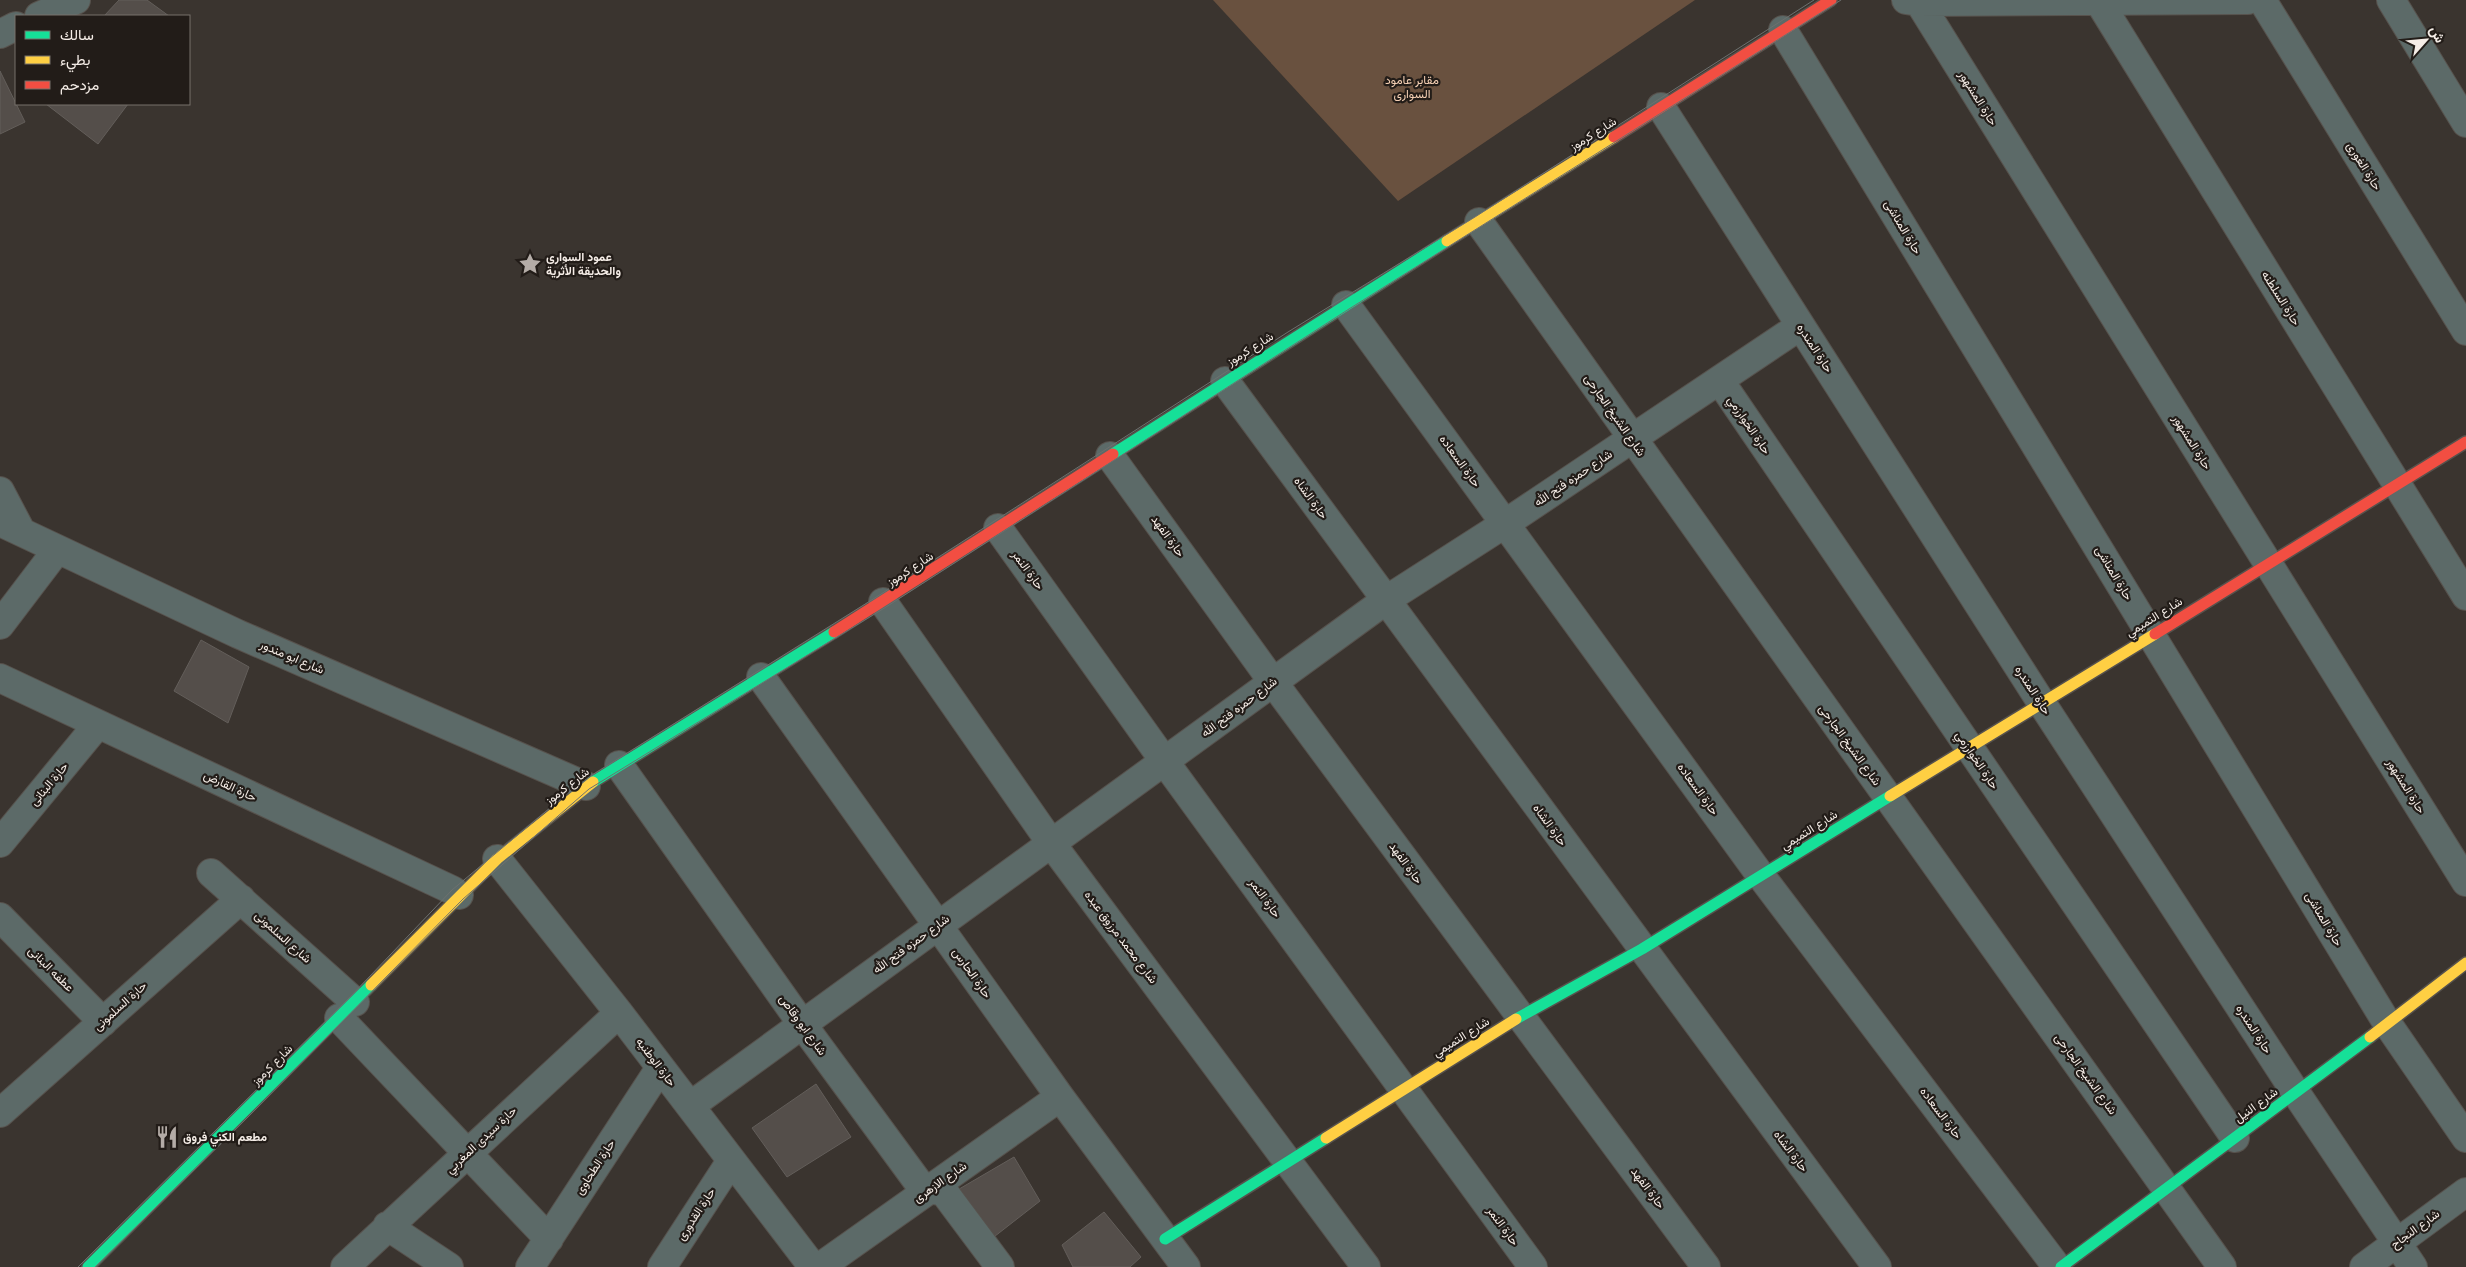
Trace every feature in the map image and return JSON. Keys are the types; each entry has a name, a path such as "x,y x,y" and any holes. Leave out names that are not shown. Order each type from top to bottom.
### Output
{"main road":[{"name":"شارع كرموز","path":"88,1267 347,1010 458,895 497,859 586,786 883,602 1225,381 1832,0"},
{"name":"شارع التميمي","path":"1165,1239 1520,1017 1642,949 2466,442"},
{"name":"شارع النيل","path":"2059,1267 2168,1189 2466,963"}],"street":[{"path":"41,15 76,0"},
{"name":"حارة السلطنه","path":"2098,0 2466,596"},
{"path":"1912,1 2248,0"},
{"name":"حارة الغورى","path":"2262,0 2466,331"},
{"path":"2391,0 2466,123"},
{"name":"حارة المشهور","path":"1912,1 2466,882"},
{"path":"0,34 15,26"},
{"name":"حارة المناشى","path":"1784,30 2387,1022 2466,1138"},
{"name":"حارة المندره","path":"1660,107 2041,702 2296,1093 2413,1267"},
{"name":"شارع الشيخ الجارحى","path":"1479,222 2222,1267"},
{"name":"حارة السعاده","path":"1346,305 1761,876 2059,1267"},
{"name":"شارع حمزه فتح الله","path":"690,1106 1386,600 1506,523 1800,326"},
{"name":"حارة الشاه","path":"1225,381 1877,1267"},
{"name":"حارة الخوارزمي","path":"1720,381 2235,1138"},
{"name":"حارة الفهد","path":"1110,456 1273,682 1706,1267"},
{"path":"0,491 11,526"},
{"name":"شارع ابو مندور","path":"11,526 57,550 238,634 586,786"},
{"name":"حارة النمر","path":"998,528 1165,762 1533,1267"},
{"path":"0,625 57,550"},
{"name":"شارع محمد مرزوق عبده","path":"883,602 1051,843 1366,1267"},
{"name":"حارة الحارس","path":"762,677 1060,1097 1186,1267"},
{"name":"حارة القارض","path":"0,678 452,890 458,895"},
{"name":"حارة البنانى","path":"0,843 98,724"},
{"name":"شارع ابو وقاص","path":"619,765 802,1024 918,1182 926,1188 940,1190 948,1195 1000,1267"},
{"name":"حارة الوطنيه","path":"497,859 619,1013 814,1267"},
{"name":"شارع السلمونى","path":"211,873 241,899 347,1010 467,1153 549,1239"},
{"name":"حارة السلمونى","path":"0,1113 241,899"},
{"name":"عطفه البنانى","path":"0,917 102,1022"},
{"name":"حارة سيدى المغربي","path":"344,1267 619,1013"},
{"name":"حارة الطحاوى","path":"530,1267 660,1068"},
{"name":"شارع الازهرى","path":"814,1267 931,1189 1060,1097"},
{"name":"حارة القدورى","path":"662,1267 731,1160"},
{"name":"شارع النجاح","path":"2364,1267 2466,1192"},
{"path":"388,1226 449,1267"}],"green space":[{"name":"مقابر عامود السوارى","path":"1213,0 1695,0 1398,201"}],"building":[{"path":"119,0 147,0 168,15 105,15"},
{"path":"0,71 25,122 0,134"},
{"path":"47,105 127,105 98,144"},
{"path":"201,640 249,667 228,723 174,691"},
{"path":"816,1084 851,1137 787,1177 752,1128"},
{"path":"1014,1157 1040,1201 990,1240 954,1192"},
{"path":"1104,1212 1141,1257 1130,1267 1073,1267 1062,1245"}],"tram line":[{"path":"78,1267 350,997 452,890 581,782 878,596 1288,332 1475,217 1814,0"},
{"path":"95,1267 248,1117 463,899 589,789 886,607 1349,309 1841,0"}],"traffic: fast":[{"path":"1113,454 1447,241"},
{"path":"593,782 834,632"},
{"path":"1516,1019 1642,949 1890,796"},
{"path":"88,1267 371,985"},
{"path":"2061,1267 2370,1037"},
{"path":"1165,1239 1326,1138"}],"traffic: slow":[{"path":"1447,241 1614,137"},
{"path":"1890,796 2155,634"},
{"path":"371,985 497,859 593,782"},
{"path":"2370,1037 2466,963"},
{"path":"1326,1138 1516,1019"}],"traffic: jam":[{"path":"1614,137 1831,0"},
{"path":"2155,634 2466,442"},
{"path":"834,632 1113,454"}],"place":[{"name":"عمود السواري والحديقة الأثرية","path":"530,264"},
{"name":"مطعم الكني فروق","path":"167,1137"}]}
